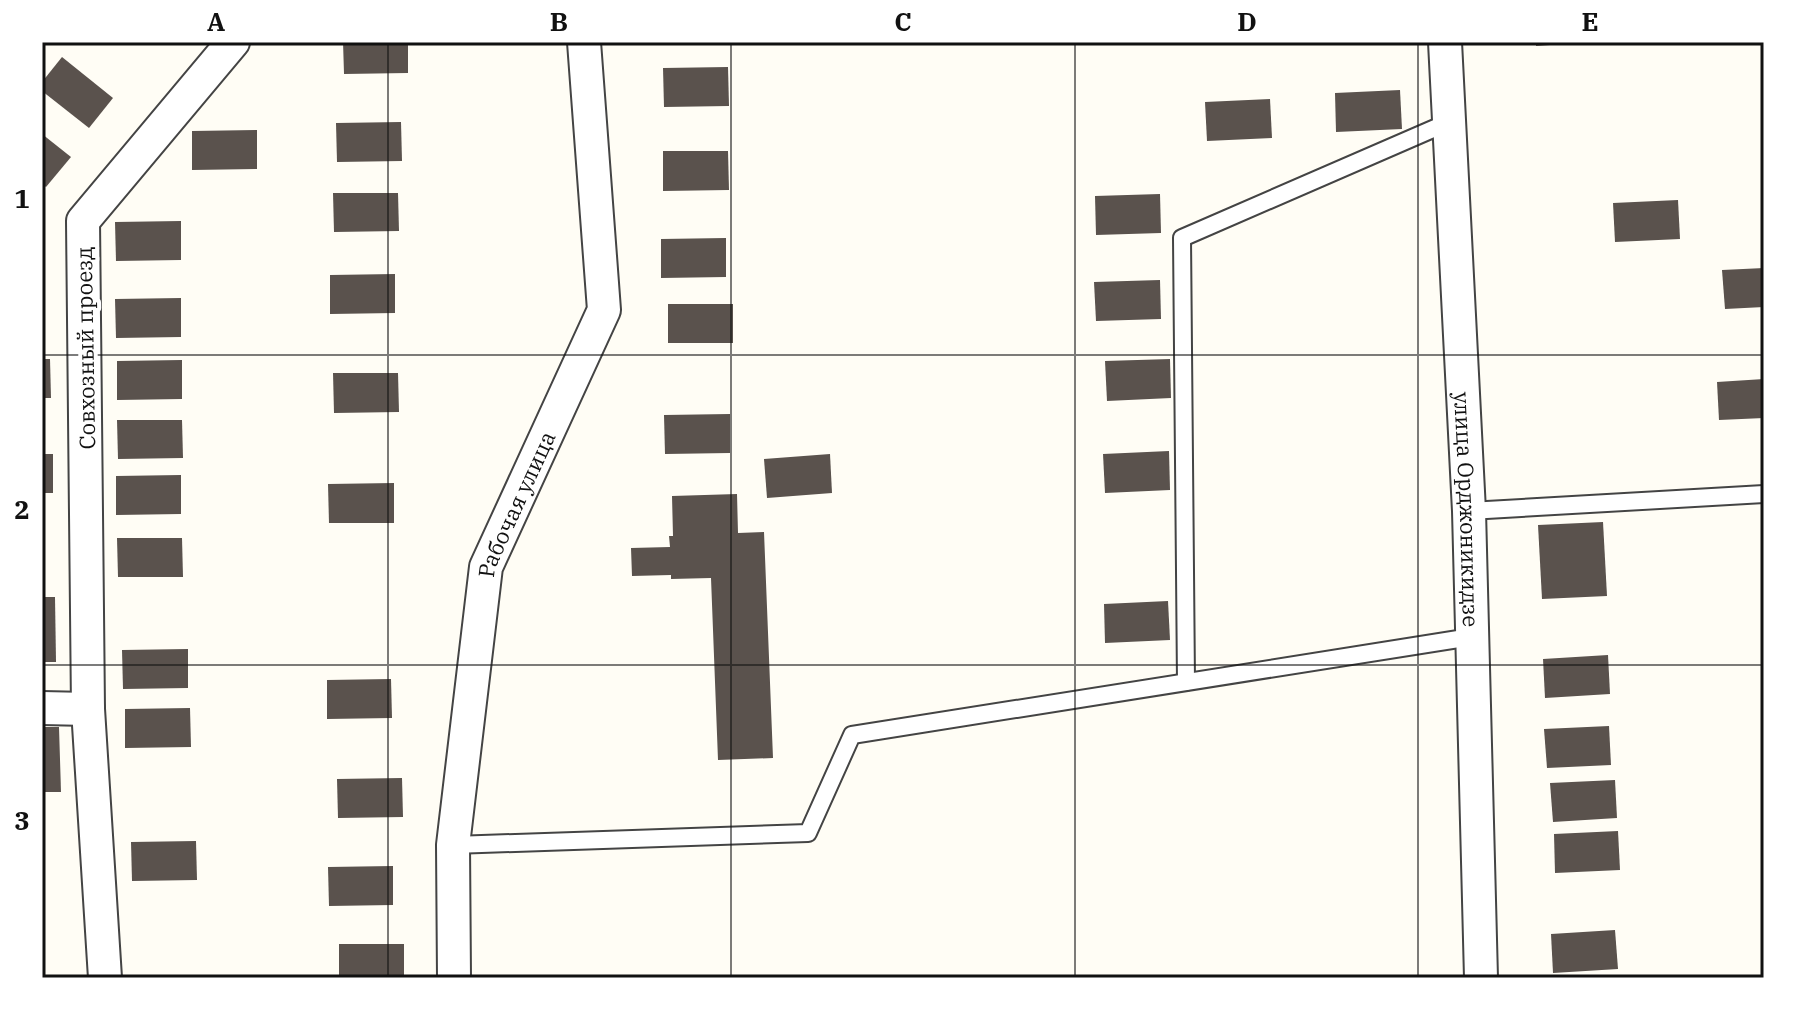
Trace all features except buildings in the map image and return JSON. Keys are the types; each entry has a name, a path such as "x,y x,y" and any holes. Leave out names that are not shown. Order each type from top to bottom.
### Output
{"street":[{"name":"Совхозный проезд","path":"105,978 88,709 83,221 233,42"},
{"name":"Рабочая улица","path":"454,978 453,845 486,567 604,310 584,42"},
{"name":"улица Орджоникидзе","path":"1445,42 1469,511 1481,978"},
{"path":"42,708 88,709"}],"lane":[{"path":"1186,682 1182,238 1449,122"},
{"path":"1469,511 1764,494"},
{"path":"453,845 808,833 852,735 1471,637"}]}
